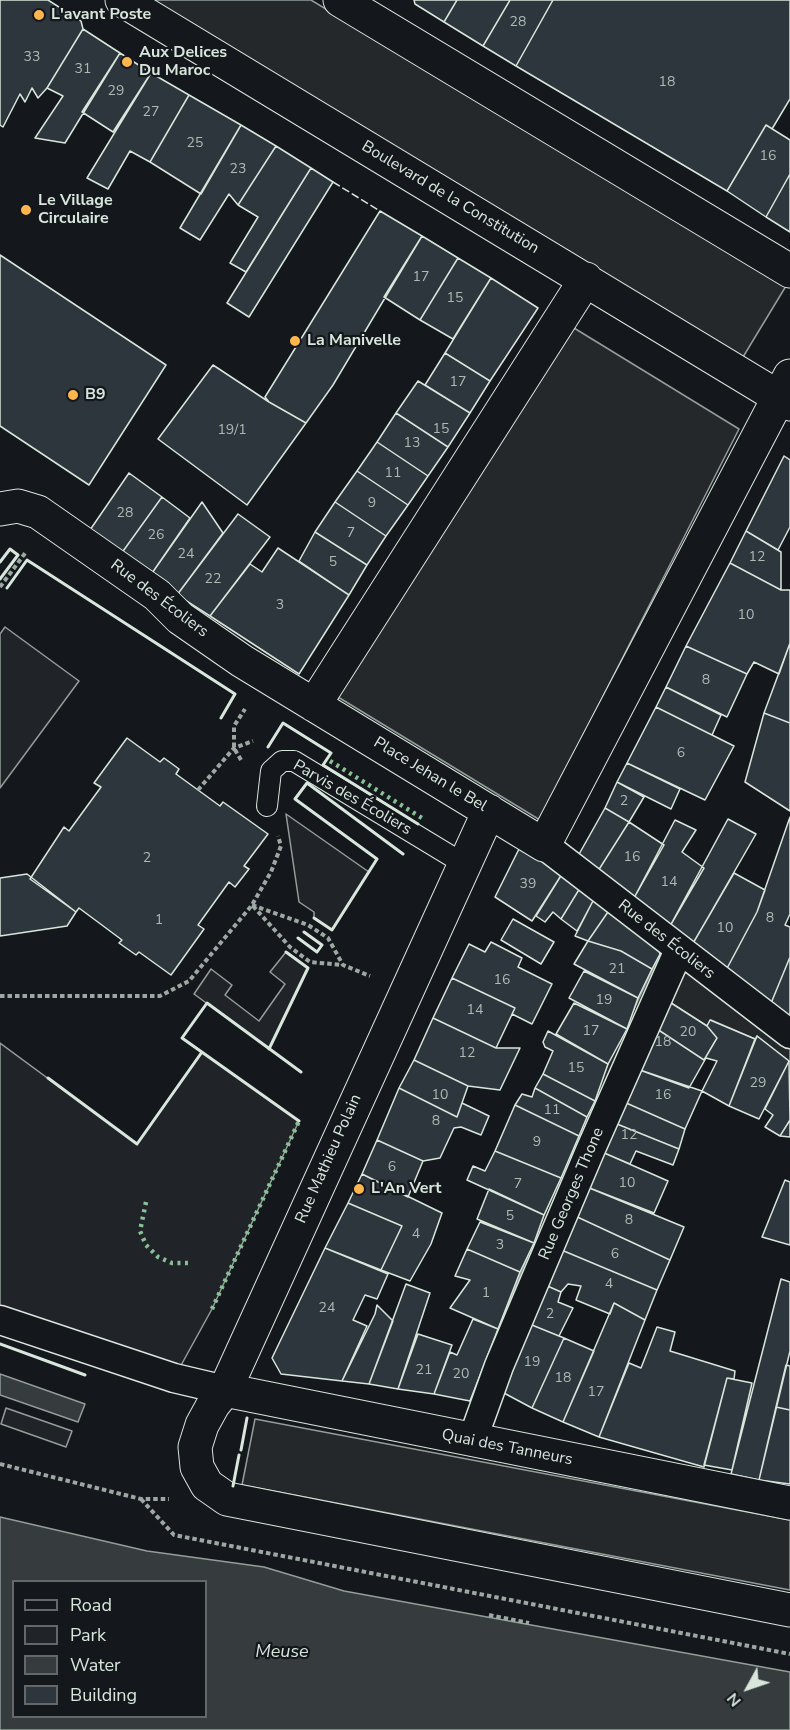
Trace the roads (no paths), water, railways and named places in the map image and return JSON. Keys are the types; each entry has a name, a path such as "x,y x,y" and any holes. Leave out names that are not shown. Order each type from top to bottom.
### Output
{"street":[{"name":"Boulevard de la Constitution","path":"122,0 586,279 786,392"},
{"path":"340,0 790,271"},
{"path":"314,705 586,279"},
{"path":"544,845 786,392"},
{"name":"Rue des Écoliers","path":"0,509 18,506 38,512 157,595 180,618 314,705"},
{"name":"Place Jehan le Bel","path":"314,705 544,845"},
{"name":"Rue Mathieu Polain","path":"489,811 225,1390 207,1415 195,1447 197,1467 207,1485 227,1499 790,1610"},
{"name":"Rue des Écoliers","path":"544,845 790,1034"},
{"name":"Rue Georges Thone","path":"472,1441 499,1366 679,950"},
{"path":"0,1320 174,1378 225,1390"},
{"name":"Quai des Tanneurs","path":"225,1390 790,1503"}],"lane":[{"name":"Parvis des Écoliers","path":"267,806 271,771 282,761 294,760 464,864"}],"water":[{"path":"0,1374 85,1404 78,1422 0,1395"},
{"name":"Meuse","path":"0,1517 147,1551 264,1567 344,1591 790,1672 790,1730 0,1730"}],"place":[{"name":"L'avant Poste","path":"39,15"},
{"name":"Aux Delices Du Maroc","path":"127,62"},
{"name":"Le Village Circulaire","path":"26,210"},
{"name":"La Manivelle","path":"295,341"},
{"name":"B9","path":"73,395"},
{"name":"L'An Vert","path":"359,1189"}]}
